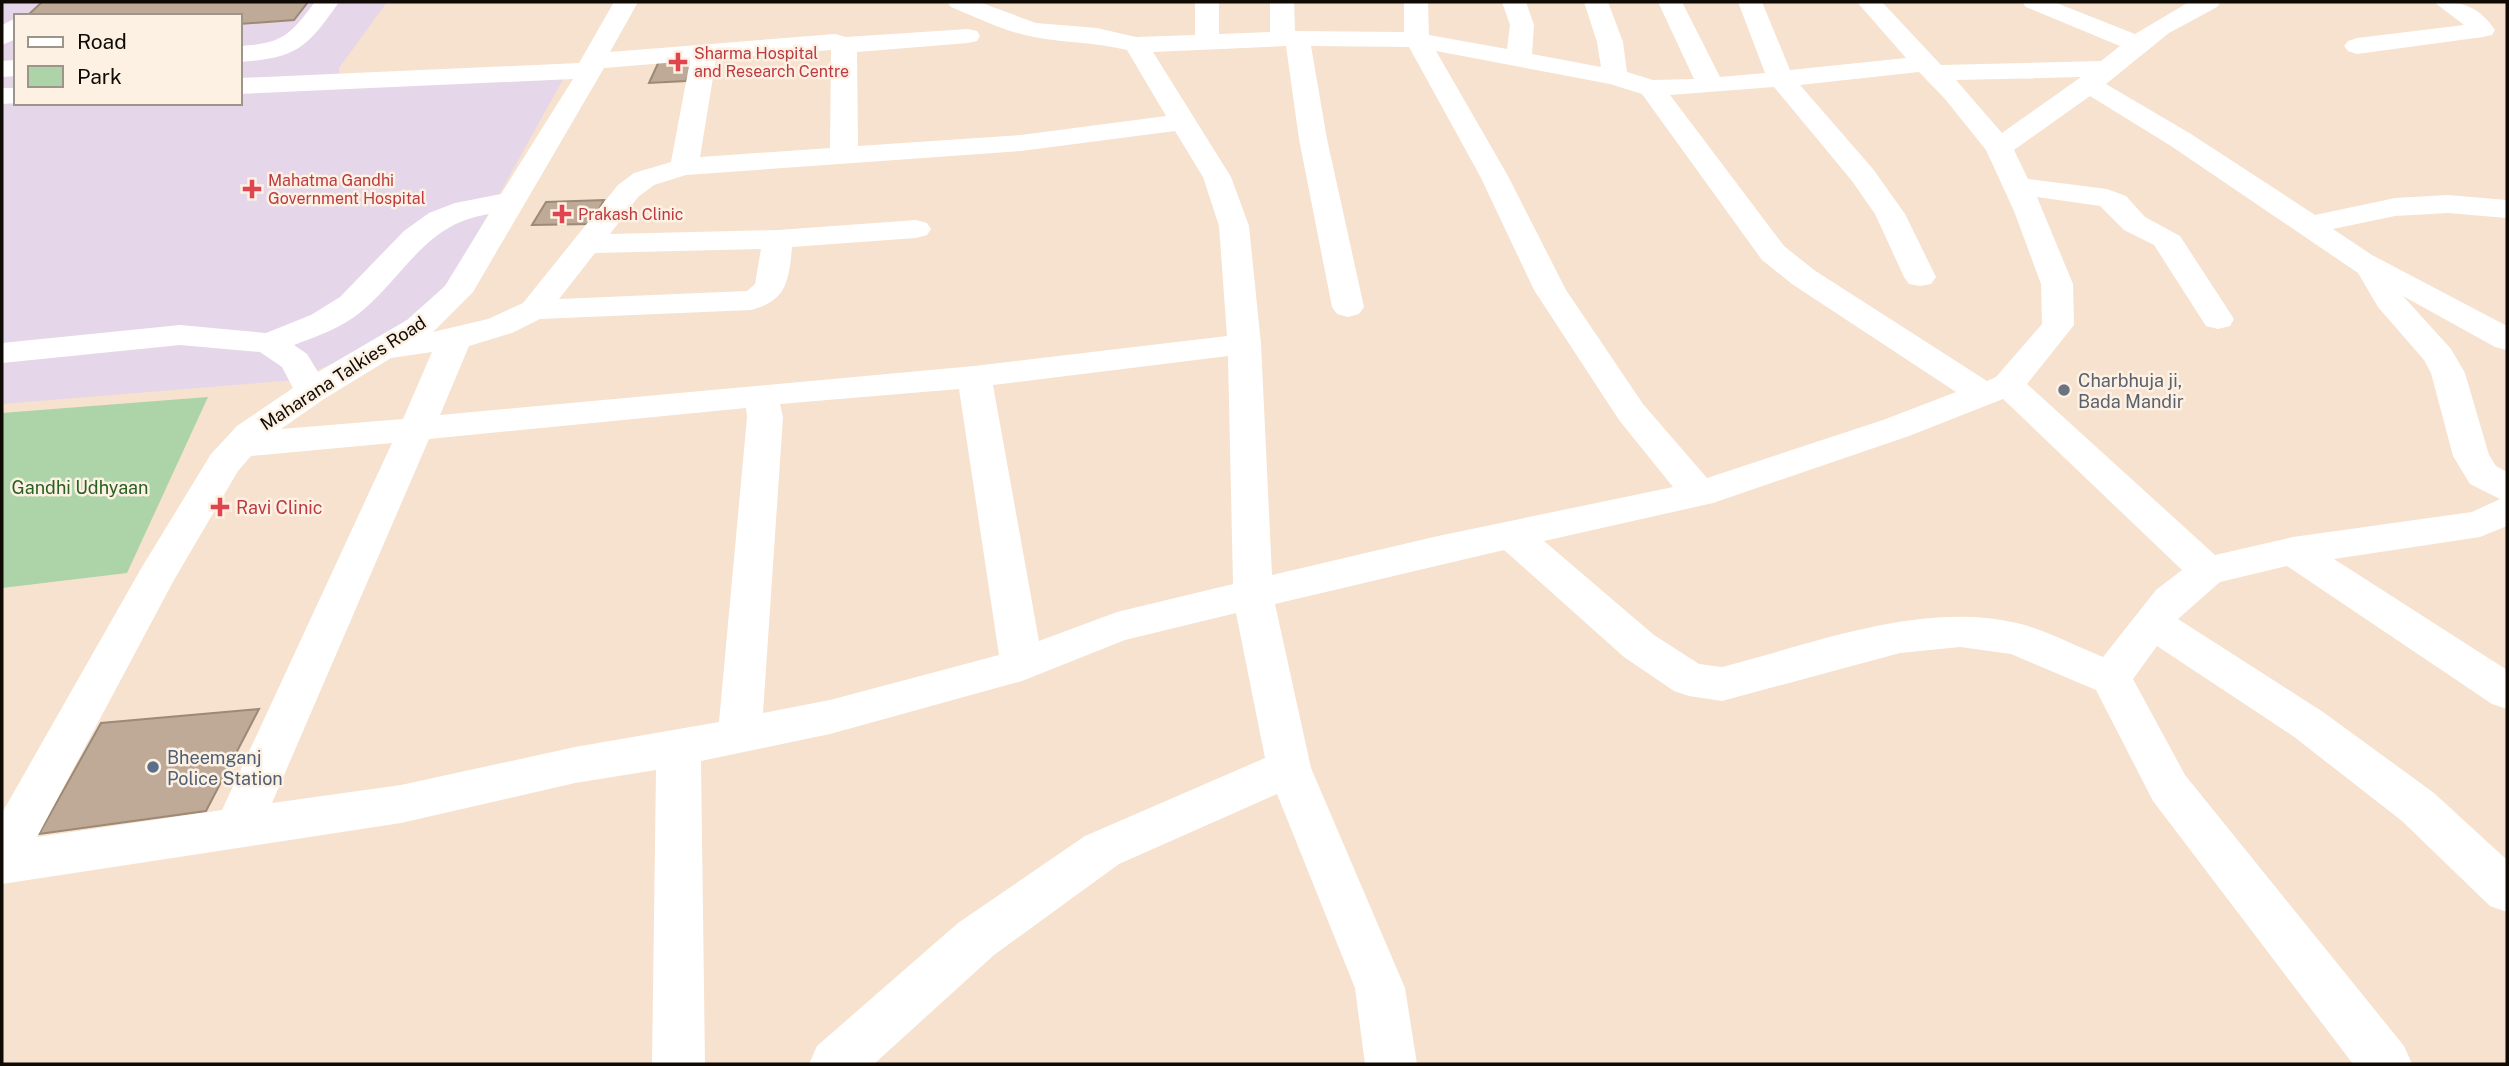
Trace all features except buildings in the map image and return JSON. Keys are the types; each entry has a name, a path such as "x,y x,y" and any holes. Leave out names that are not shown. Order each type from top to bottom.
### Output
{"street":[{"path":"242,54 268,53 299,41 327,2"},
{"name":"Maharana Talkies Road","path":"2,856 156,577 224,463 250,433 312,391 419,327 457,292 592,66 626,2"},
{"path":"959,2 1007,22 1035,30 1097,35 1136,45 1290,38 1417,40 1615,77 1651,88 1711,86 1780,78 1930,68 2098,77 2181,140 2310,225 2327,241 2372,270 2459,312 2507,340"},
{"path":"1207,42 1208,2"},
{"path":"1282,2 1348,307"},
{"path":"1416,2 1417,40 1494,176 1550,290 1632,412 1700,494"},
{"path":"1514,2 1522,26 1519,59"},
{"path":"1596,2 1610,42 1615,77"},
{"path":"1670,2 1711,86"},
{"path":"1750,2 1780,78 1863,175 1890,214 1920,277"},
{"path":"2,863 401,804 575,765 679,748 830,717 1022,665 1117,627 1511,534 1700,494 1896,428 1996,390 2058,325 2057,284 2018,186 1999,148 1869,2"},
{"path":"2034,2 2137,44"},
{"path":"1999,148 2098,77 2137,44 2188,9 2209,2"},
{"path":"2357,46 2483,30 2479,24 2446,2"},
{"path":"242,86 592,66 704,52 968,36"},
{"path":"844,45 844,157"},
{"path":"1136,45 1217,177 1234,226 1244,344 1253,595 1289,768 1380,988 1391,1064"},
{"path":"684,167 704,52"},
{"path":"1651,88 1773,253 1803,276 1996,390 2208,571"},
{"path":"534,310 636,185 644,179 684,167 1021,143 1184,122"},
{"path":"2018,186 2107,198 2120,203 2131,221 2158,232 2169,242 2218,319"},
{"path":"2,353 180,335 269,343 332,317 351,304 424,230 441,219 465,210 512,201"},
{"path":"2310,225 2395,207 2448,204 2507,209"},
{"path":"586,244 778,239 916,229"},
{"path":"383,349 455,340 500,326 534,310 763,298 770,290 778,239"},
{"path":"2372,270 2389,300 2440,356 2448,373 2471,456 2483,475 2507,488"},
{"path":"238,827 455,340"},
{"path":"269,343 295,361 312,391"},
{"path":"240,444 974,377 1244,344"},
{"path":"974,377 1022,665"},
{"path":"740,735 765,417 761,396"},
{"path":"2111,678 2170,601 2208,571 2293,551 2498,525"},
{"path":"1511,534 1639,646 1689,679 1722,684 1900,637 1960,631 2017,639 2111,678 2169,788 2385,1064"},
{"path":"2293,551 2507,692"},
{"path":"2152,622 2308,724 2418,807 2507,891"},
{"path":"679,748 679,1064"},
{"path":"836,1064 976,939 1102,850 1289,768"}],"shaded area":[{"name":"Mahatma Gandhi Government Hospital","path":"2,2 387,2 339,68 340,89 566,74 455,274 419,314 370,347 295,380 2,404"}],"green space":[{"name":"Gandhi Udhyaan","path":"208,397 127,573 2,588 2,413"}],"place":[{"name":"Sharma Hospital and Research Centre","path":"678,62"},
{"name":"Mahatma Gandhi Government Hospital","path":"252,189"},
{"name":"Prakash Clinic","path":"562,214"},
{"name":"Charbhuja ji, Bada Mandir","path":"2064,390"},
{"name":"Ravi Clinic","path":"220,507"},
{"name":"Bheemganj Police Station","path":"153,767"}]}
